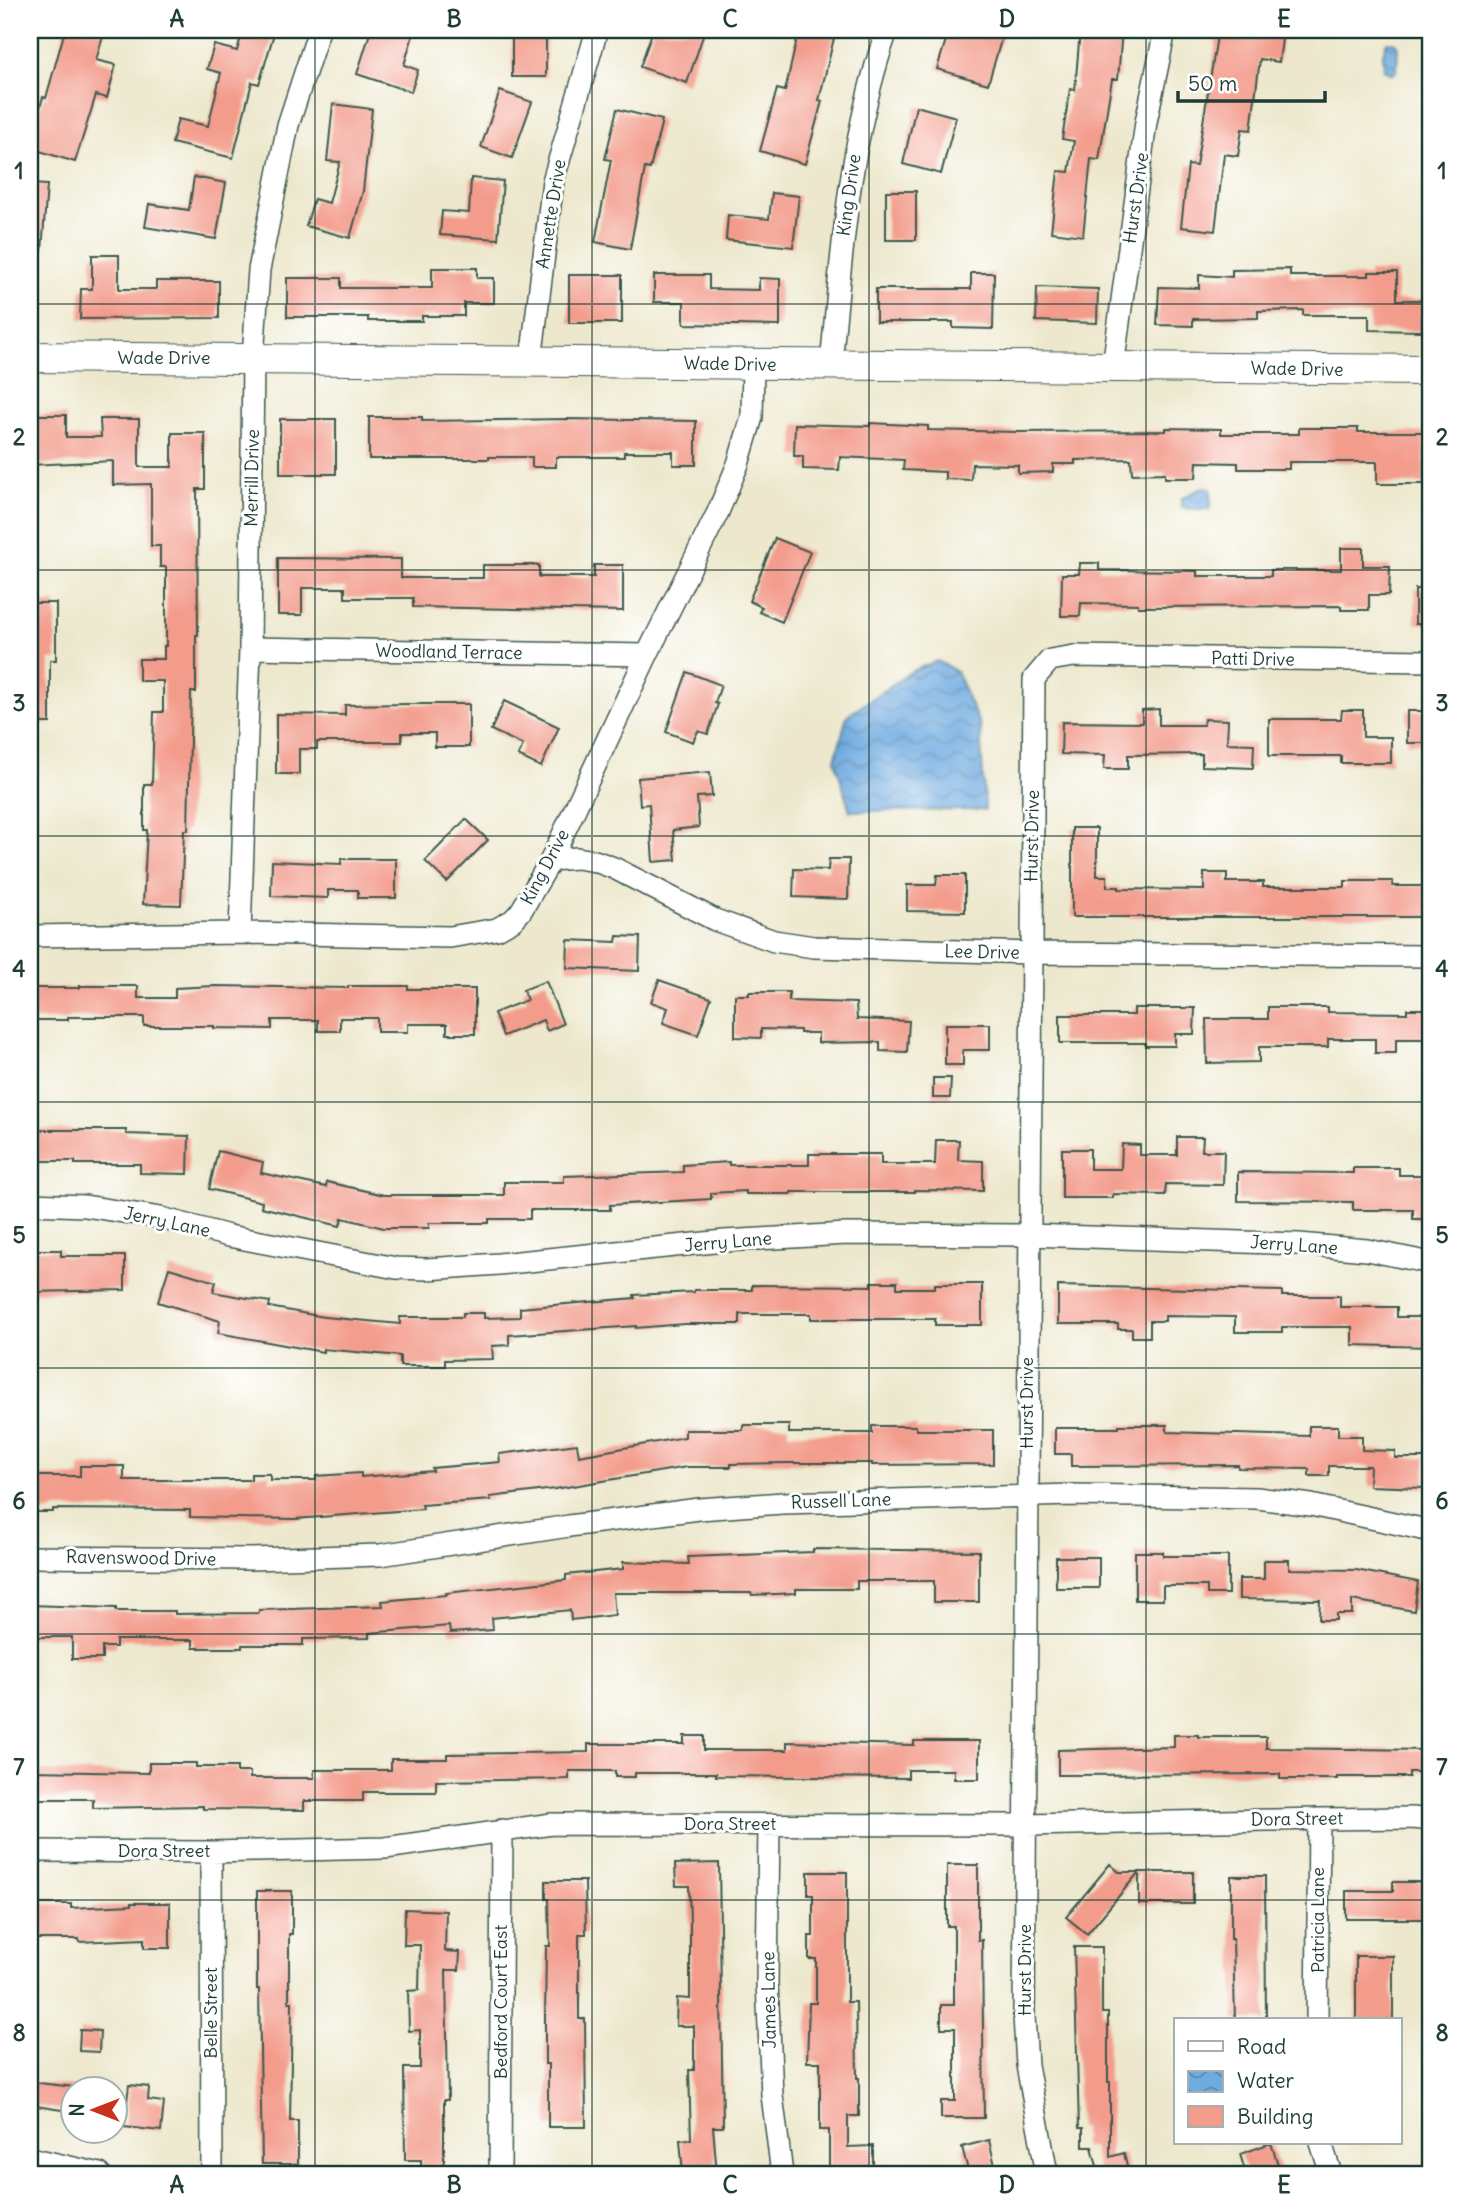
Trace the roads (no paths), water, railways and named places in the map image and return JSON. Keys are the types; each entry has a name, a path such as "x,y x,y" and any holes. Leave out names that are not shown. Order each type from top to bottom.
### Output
{"street":[{"name":"Merrill Drive","path":"240,933 250,648 253,358 258,270 288,125 319,30"},
{"name":"Annette Drive","path":"531,361 553,181 597,30"},
{"name":"King Drive","path":"831,365 847,198 858,132 874,67 887,30"},
{"name":"Hurst Drive","path":"1113,367 1146,122 1165,30"},
{"name":"Wade Drive","path":"30,357 1431,370"},
{"name":"King Drive","path":"30,936 240,933 450,937 497,929 513,920 551,860 647,655 718,512 738,464 752,418 754,364"},
{"name":"Woodland Terrace","path":"250,648 647,655"},
{"name":"Hurst Drive","path":"1047,2174 1027,2065 1024,2016 1034,679 1050,660 1074,656"},
{"name":"Patti Drive","path":"1074,656 1431,661"},
{"name":"Lee Drive","path":"551,860 577,858 595,861 614,868 715,920 774,940 814,947 1031,953 1431,956"},
{"name":"Jerry Lane","path":"30,1204 85,1206 161,1218 229,1236 396,1268 427,1269 499,1264 724,1241 846,1234 1029,1235 1299,1244 1367,1251 1431,1263"},
{"name":"Russell Lane","path":"251,1559 380,1556 569,1526 699,1509 783,1503 1027,1496 1257,1498 1311,1505 1431,1531"},
{"name":"Ravenswood Drive","path":"30,1557 251,1559"},
{"name":"Dora Street","path":"30,1852 211,1852 385,1847 552,1824 1026,1825 1319,1819 1431,1820"},
{"name":"Patricia Lane","path":"1317,2018 1319,1819"},
{"name":"James Lane","path":"769,1825 767,1982 772,2095 782,2174"},
{"name":"Bedford Court East","path":"500,2174 502,1830"},
{"name":"Belle Street","path":"211,1852 212,2174"},
{"path":"1321,2144 1331,2174"},
{"path":"30,2158 100,2174"}],"water":[{"path":"1387,42 1394,42 1398,46 1397,70 1393,74 1384,70 1383,53"},
{"path":"1204,487 1211,489 1209,509 1188,509 1181,506 1182,498"},
{"path":"937,661 956,671 980,726 985,810 850,811 835,760 847,716 912,671"}]}
